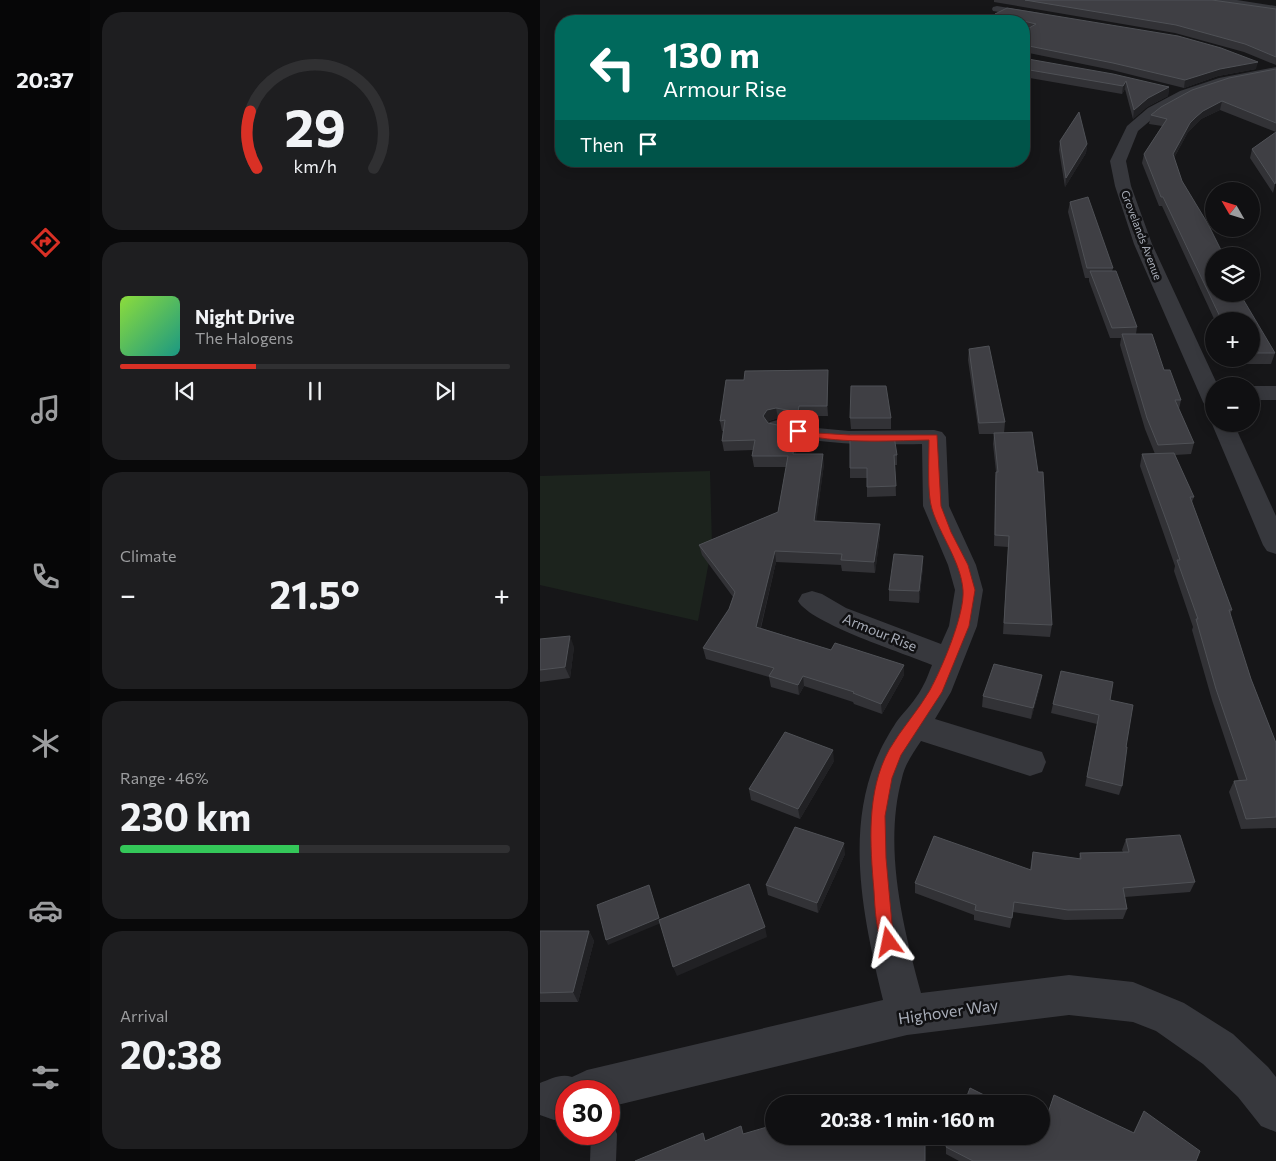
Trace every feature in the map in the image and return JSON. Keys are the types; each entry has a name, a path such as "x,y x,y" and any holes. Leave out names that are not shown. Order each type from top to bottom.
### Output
{"street":[{"path":"1215,0 1276,9"},
{"path":"997,9 1054,18"},
{"path":"1256,63 1275,71"},
{"name":"Grovelands Avenue","path":"1205,381 1143,244 1123,186 1118,161 1132,129 1153,111 1185,94 1224,81 1275,71"},
{"path":"1166,90 1185,94"},
{"path":"1260,393 1276,393"},
{"path":"778,427 817,436 934,438 936,506 962,565 969,590 963,626 936,692 912,724 892,761 885,778 878,816 878,858 884,924 907,1015"},
{"path":"1227,432 1276,545"},
{"name":"Armour Rise","path":"812,601 836,614 949,659"},
{"path":"912,724 1030,762"},
{"name":"Highover Way","path":"620,1083 907,1015 1069,995 1133,1002 1170,1017 1218,1049 1253,1082 1276,1111"}],"lane":[{"path":"603,1161 604,1145"}],"shaded area":[{"path":"710,471 712,545 698,621 540,585 540,476"}],"building":[{"path":"1025,0 1212,0 1276,9 1276,57 1245,44 1176,25"},
{"path":"1007,8 1178,36 1221,48 1258,62 1220,69 1185,80 1030,46 1030,28 1036,24 1030,23 1030,15 995,14"},
{"path":"1030,59 1113,74 1169,87 1148,98 1134,110 1126,81 1123,86 1030,70"},
{"path":"1276,69 1276,123 1222,101 1203,111 1190,123 1173,154 1182,181 1205,219 1205,238 1215,238 1220,247 1205,247 1205,285 1163,197 1161,197 1144,154 1167,119 1151,115 1161,107 1192,90 1229,78"},
{"path":"1079,112 1087,144 1066,178 1060,141"},
{"path":"1276,132 1276,180 1275,184 1252,149"},
{"path":"1088,197 1113,268 1087,268 1070,202"},
{"path":"1090,271 1116,271 1137,327 1112,328"},
{"path":"1213,302 1245,302 1251,312 1218,312"},
{"path":"1260,328 1275,353 1260,353"},
{"path":"1122,334 1152,334 1164,370 1170,370 1181,400 1175,400 1194,443 1158,445 1147,418"},
{"path":"989,346 1005,422 979,423 969,349"},
{"path":"828,370 827,406 799,406 798,412 776,408 767,410 763,416 768,423 796,429 793,454 823,454 814,521 880,524 874,562 841,560 842,554 775,551 756,627 831,650 835,643 904,665 881,704 854,692 803,676 798,685 769,676 774,668 703,648 729,609 735,592 699,545 778,512 788,456 752,456 755,440 722,441 725,420 720,421 726,380 744,380 745,371"},
{"path":"851,386 886,386 891,418 850,418"},
{"path":"1032,432 1038,472 1043,472 1052,625 1004,623 1009,536 995,535 996,472 998,472 994,433"},
{"path":"850,435 894,436 897,455 894,455 896,486 867,487 867,468 850,468"},
{"path":"1174,453 1194,497 1190,497 1232,610 1229,610 1251,679 1276,743 1276,817 1246,819 1234,781 1247,780 1216,689 1196,619 1198,619 1177,560 1180,560 1142,454"},
{"path":"894,554 923,556 919,591 889,590"},
{"path":"570,636 565,667 540,670 540,639"},
{"path":"994,664 1042,675 1033,708 983,696"},
{"path":"1061,671 1113,682 1110,700 1133,705 1122,786 1087,777 1099,715 1053,704"},
{"path":"785,732 833,750 798,809 749,789"},
{"path":"795,827 844,843 817,903 766,885"},
{"path":"1180,835 1195,882 1123,888 1127,909 1068,910 1014,902 1012,918 975,910 976,905 915,883 934,836 1031,870 1033,852 1081,859 1080,853 1129,852 1126,839"},
{"path":"749,884 765,927 673,967 659,920"},
{"path":"649,885 659,918 606,940 597,905"},
{"path":"540,931 589,931 573,992 540,993"},
{"path":"970,1088 984,1095 967,1095"},
{"path":"1054,1095 1134,1133 1144,1111 1200,1151 1196,1161 973,1161 946,1147 947,1145 1050,1145 1050,1107"},
{"path":"741,1126 743,1134 765,1128 765,1145 925,1145 925,1161 635,1161 703,1133 705,1141"}],"route":[{"path":"798,431 817,436 849,438 934,438 936,506 962,565 969,590 963,626 936,692 912,724 895,753 885,778 878,816 878,858 884,924 889,942"}]}
